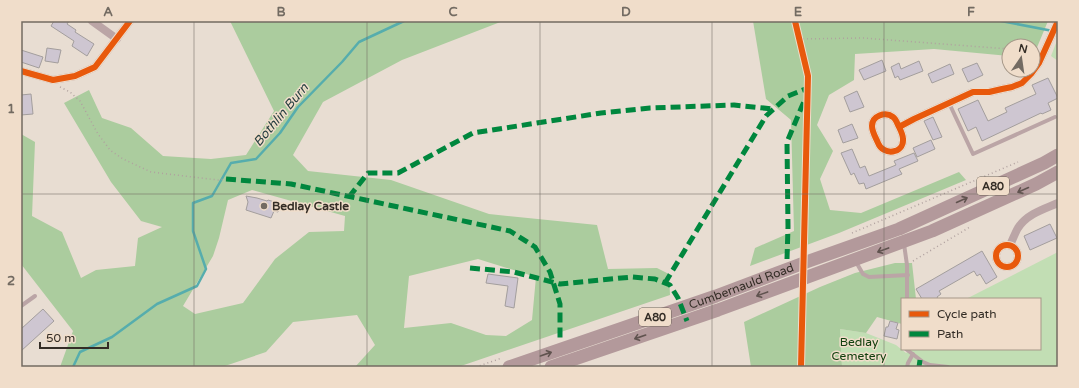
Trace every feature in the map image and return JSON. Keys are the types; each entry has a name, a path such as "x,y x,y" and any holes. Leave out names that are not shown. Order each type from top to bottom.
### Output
{"main road":[{"name":"Cumbernauld Road","path":"509,367 716,296 804,262 899,229 1058,156"},
{"name":"Cumbernauld Road","path":"551,367 718,310 932,231 1036,184 1058,172"}],"street":[{"path":"92,21 117,39"},
{"path":"21,71 53,80 75,76 95,67 130,21"},
{"path":"899,127 973,92 989,92 1022,82 1031,74 1039,63 1058,21"},
{"path":"888,114 894,118 899,127 903,138 902,145 895,151 884,151 879,146 872,131 874,120 880,115 888,114"},
{"path":"1010,245 1019,227 1030,216 1058,203"}],"lane":[{"path":"949,103 973,154 1055,117"},
{"path":"903,242 908,265 907,298"},
{"path":"855,260 863,274 869,276 908,275"},
{"path":"21,306 34,296"},
{"path":"907,350 923,362 933,366 948,367"},
{"path":"907,367 913,354"}],"path":[{"path":"801,47 799,36 863,38 1001,48"},
{"path":"53,80 54,84 70,92 80,101 102,140 110,150 123,159 151,172 218,180 226,179"},
{"path":"846,236 1022,160"},
{"path":"908,265 970,227"}],"green space":[{"path":"230,21 503,21 402,60 323,102 293,155 308,171 391,180 489,214 597,225 608,269 657,268 669,274 670,295 458,367 355,367 375,345 357,315 293,322 266,352 222,367 60,367 73,331 21,264 21,134 35,142 32,216 62,232 81,278 96,270 135,266 138,238 162,227 141,221 111,182 64,103 89,90 102,118 131,128 163,156 211,159 246,155 274,111","holes":["252,190 345,216 344,231 309,232 275,259 243,303 195,314 183,306 213,256 228,200","478,259 536,277 532,320 506,336 486,335 451,323 404,328 409,276"]},
{"path":"753,21 1048,21 1041,38 1001,38 1001,55 934,49 855,54 854,80 829,95 817,125 833,151 820,179 830,210 861,213 959,172 966,180 839,233 750,266 755,248 794,231 791,120 766,99"},
{"path":"1058,38 1058,61 1051,56"},
{"name":"Bedlay Cemetery","path":"1058,252 1058,367 842,367 840,329 866,333 896,345 906,353 910,350 1041,350 1041,298 968,298"},
{"path":"895,263 912,263 916,298 901,298 901,324 877,317 866,333 840,329 842,367 751,367 744,322 820,287 855,273"}],"building":[{"path":"54,21 69,21 67,24 76,30 75,32 94,44 87,56 72,46 74,41 51,26"},
{"path":"47,48 61,50 58,63 45,61"},
{"path":"21,50 43,57 39,68 21,62"},
{"path":"882,60 886,71 864,80 859,70"},
{"path":"919,61 923,71 900,80 898,76 895,78 891,67 899,63 901,69"},
{"path":"977,63 983,75 968,82 962,69"},
{"path":"950,64 954,74 932,83 928,74"},
{"path":"1048,78 1058,98 1048,103 1051,110 1042,114 1041,113 982,141 976,127 968,131 958,109 978,100 988,121 1007,112 1005,108 1036,94 1032,85"},
{"path":"857,91 864,107 850,112 844,97"},
{"path":"31,94 33,114 21,115 21,95"},
{"path":"933,117 942,137 933,140 924,121"},
{"path":"852,124 858,138 843,143 838,130"},
{"path":"931,140 935,149 917,157 913,148"},
{"path":"852,149 860,168 865,166 869,176 896,165 894,161 914,153 918,161 899,169 902,174 866,189 864,183 859,184 854,173 851,175 841,153"},
{"name":"Bedlay Castle","path":"246,196 281,204 278,212 274,211 271,218 246,210 248,202"},
{"path":"1050,224 1057,238 1030,250 1024,236"},
{"path":"982,251 997,277 986,284 980,274 977,276 974,271 939,291 941,294 938,298 921,298 916,289"},
{"path":"488,274 518,278 514,308 505,306 508,286 486,283"},
{"path":"43,309 54,321 21,351 21,329"},
{"path":"890,321 898,323 896,329 899,330 897,339 884,336 886,327 888,327"}],"waterway":[{"name":"Bothlin Burn","path":"73,367 80,352 112,337 157,304 197,286 206,269 193,231 193,203 212,196 231,163 256,159 280,133 298,107 342,62 359,42 404,21"},
{"path":"1001,21 1058,32"}],"marked path":[{"path":"665,283 766,116 788,96 808,88"},
{"path":"787,259 787,142 805,99"},
{"path":"349,197 368,173 398,173 473,133 601,113 650,108 734,105 773,109"},
{"path":"226,179 291,184 510,231 535,247 550,272 560,304 560,339"},
{"path":"470,268 514,272 560,284 632,277 655,279 670,285 678,298 687,321"},
{"path":"919,367 920,360"}],"cycle path":[{"path":"21,71 53,80 75,76 95,67 130,21"},
{"path":"795,21 808,76 801,367"},
{"path":"899,127 895,119 890,115 886,114 877,117 874,120 872,126 873,133 878,143 884,150 893,152 900,148 903,139 899,127 914,119 973,92 989,92 1012,87 1022,83 1039,63 1058,21"},
{"path":"1003,245 1011,245 1018,252 1018,256 1018,260 1011,267 1003,267 996,260 996,252 1003,245"}],"place":[{"name":"Bedlay Castle","path":"264,206"}]}
